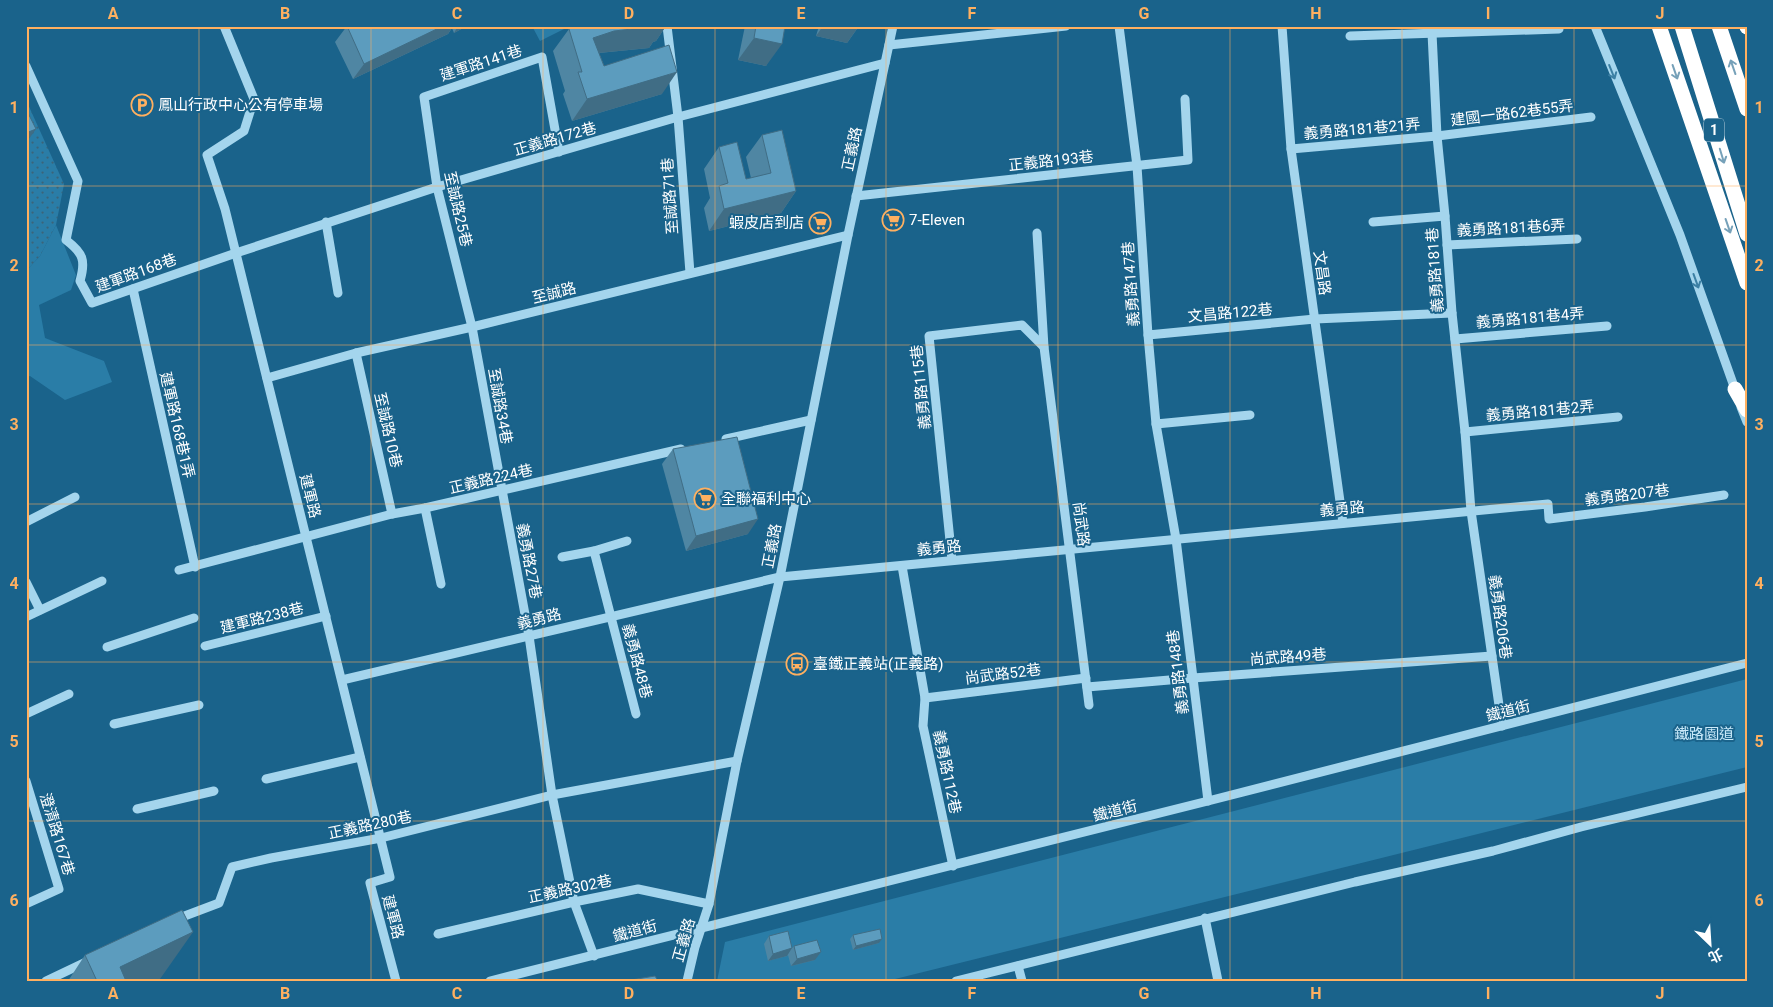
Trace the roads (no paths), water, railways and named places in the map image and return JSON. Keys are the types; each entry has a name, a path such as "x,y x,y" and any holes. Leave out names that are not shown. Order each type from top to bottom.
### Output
{"highway":[{"path":"1660,26 1747,283"},
{"name":"1","path":"1682,26 1747,234"},
{"path":"1719,26 1747,109"},
{"path":"1735,389 1747,410"}],"street":[{"name":"建軍路","path":"224,26 254,99 244,131 207,155 225,209 236,252 390,877 370,883 396,981"},
{"name":"至誠路71巷","path":"668,26 678,117 690,274"},
{"name":"正義路","path":"687,981 709,904 737,761 780,577 848,235 893,26"},
{"path":"889,45 1066,26"},
{"name":"義勇路147巷","path":"1119,26 1137,166 1156,424 1176,539"},
{"name":"文昌路","path":"1282,26 1290,149 1343,523"},
{"path":"1595,26 1680,235 1747,422"},
{"path":"1350,36 1431,30 1559,29"},
{"name":"義勇路181巷","path":"1431,30 1436,136 1445,216 1452,313 1465,432 1471,511"},
{"name":"建軍路141巷","path":"424,97 542,58 559,152"},
{"name":"正義路172巷","path":"236,252 437,187 678,117 885,63"},
{"name":"建軍路168巷","path":"26,66 78,181 66,240 80,251 84,268 80,281 92,303 236,252"},
{"name":"至誠路25巷","path":"424,97 437,187 472,327"},
{"name":"正義路193巷","path":"856,196 1188,160 1185,99"},
{"name":"建國一路62巷55弄","path":"1436,136 1591,117"},
{"name":"義勇路181巷21弄","path":"1290,149 1436,136"},
{"path":"1373,222 1445,216"},
{"path":"326,222 338,293"},
{"name":"尚武路","path":"1037,233 1044,347 1089,704"},
{"name":"至誠路","path":"267,378 356,353 472,327 848,235"},
{"name":"義勇路181巷6弄","path":"1447,245 1576,239"},
{"name":"建軍路168巷1弄","path":"132,288 195,566"},
{"name":"文昌路122巷","path":"1148,335 1314,319 1452,313"},
{"name":"義勇路115巷","path":"952,560 930,336 1022,325 1044,347"},
{"name":"義勇路181巷4弄","path":"1455,339 1607,326"},
{"name":"至誠路34巷","path":"472,327 501,490"},
{"name":"至誠路10巷","path":"356,353 392,514"},
{"path":"1156,424 1250,415"},
{"name":"義勇路181巷2弄","path":"1465,432 1618,417"},
{"path":"712,442 811,420"},
{"name":"正義路224巷","path":"179,570 392,514 693,447"},
{"name":"義勇路27巷","path":"501,490 529,636 552,795 574,902 594,956"},
{"name":"義勇路207巷","path":"1548,504 1549,518 1645,507 1724,495"},
{"path":"26,522 75,497"},
{"name":"義勇路","path":"342,680 780,577 1548,504"},
{"path":"425,508 441,584"},
{"name":"義勇路206巷","path":"1471,511 1502,726"},
{"name":"義勇路148巷","path":"1176,539 1208,802"},
{"path":"562,557 594,551 627,541"},
{"name":"義勇路48巷","path":"594,551 636,714"},
{"name":"義勇路112巷","path":"902,566 924,698 923,726 953,866"},
{"path":"26,617 102,581"},
{"path":"26,582 40,610"},
{"name":"建軍路238巷","path":"205,646 326,616"},
{"path":"107,647 194,618"},
{"name":"尚武路49巷","path":"1086,683 1193,678 1492,656"},
{"name":"鐵道街","path":"490,981 1208,802 1747,663"},
{"name":"尚武路52巷","path":"924,698 1086,683"},
{"path":"26,714 69,694"},
{"path":"114,724 199,705"},
{"path":"266,779 360,757"},
{"name":"正義路280巷","path":"170,922 219,903 232,867 381,838 552,795 737,761"},
{"name":"澄清路167巷","path":"26,781 30,807 59,889 26,904"},
{"path":"956,981 1205,918 1493,851 1581,827 1747,787"},
{"path":"137,809 214,791"},
{"name":"正義路302巷","path":"438,934 574,902 638,890 709,904"},
{"path":"1205,918 1218,981"},
{"path":"46,981 99,956"},
{"path":"1018,966 1022,981"}],"place":[{"name":"鳳山行政中心公有停車場","path":"142,105"},
{"name":"7-Eleven","path":"893,220"},
{"name":"蝦皮店到店","path":"820,223"},
{"name":"全聯福利中心","path":"705,499"},
{"name":"臺鐵正義站(正義路)","path":"797,664"}],"park label":[{"name":"鐵路園道","path":"1704,734"}]}
